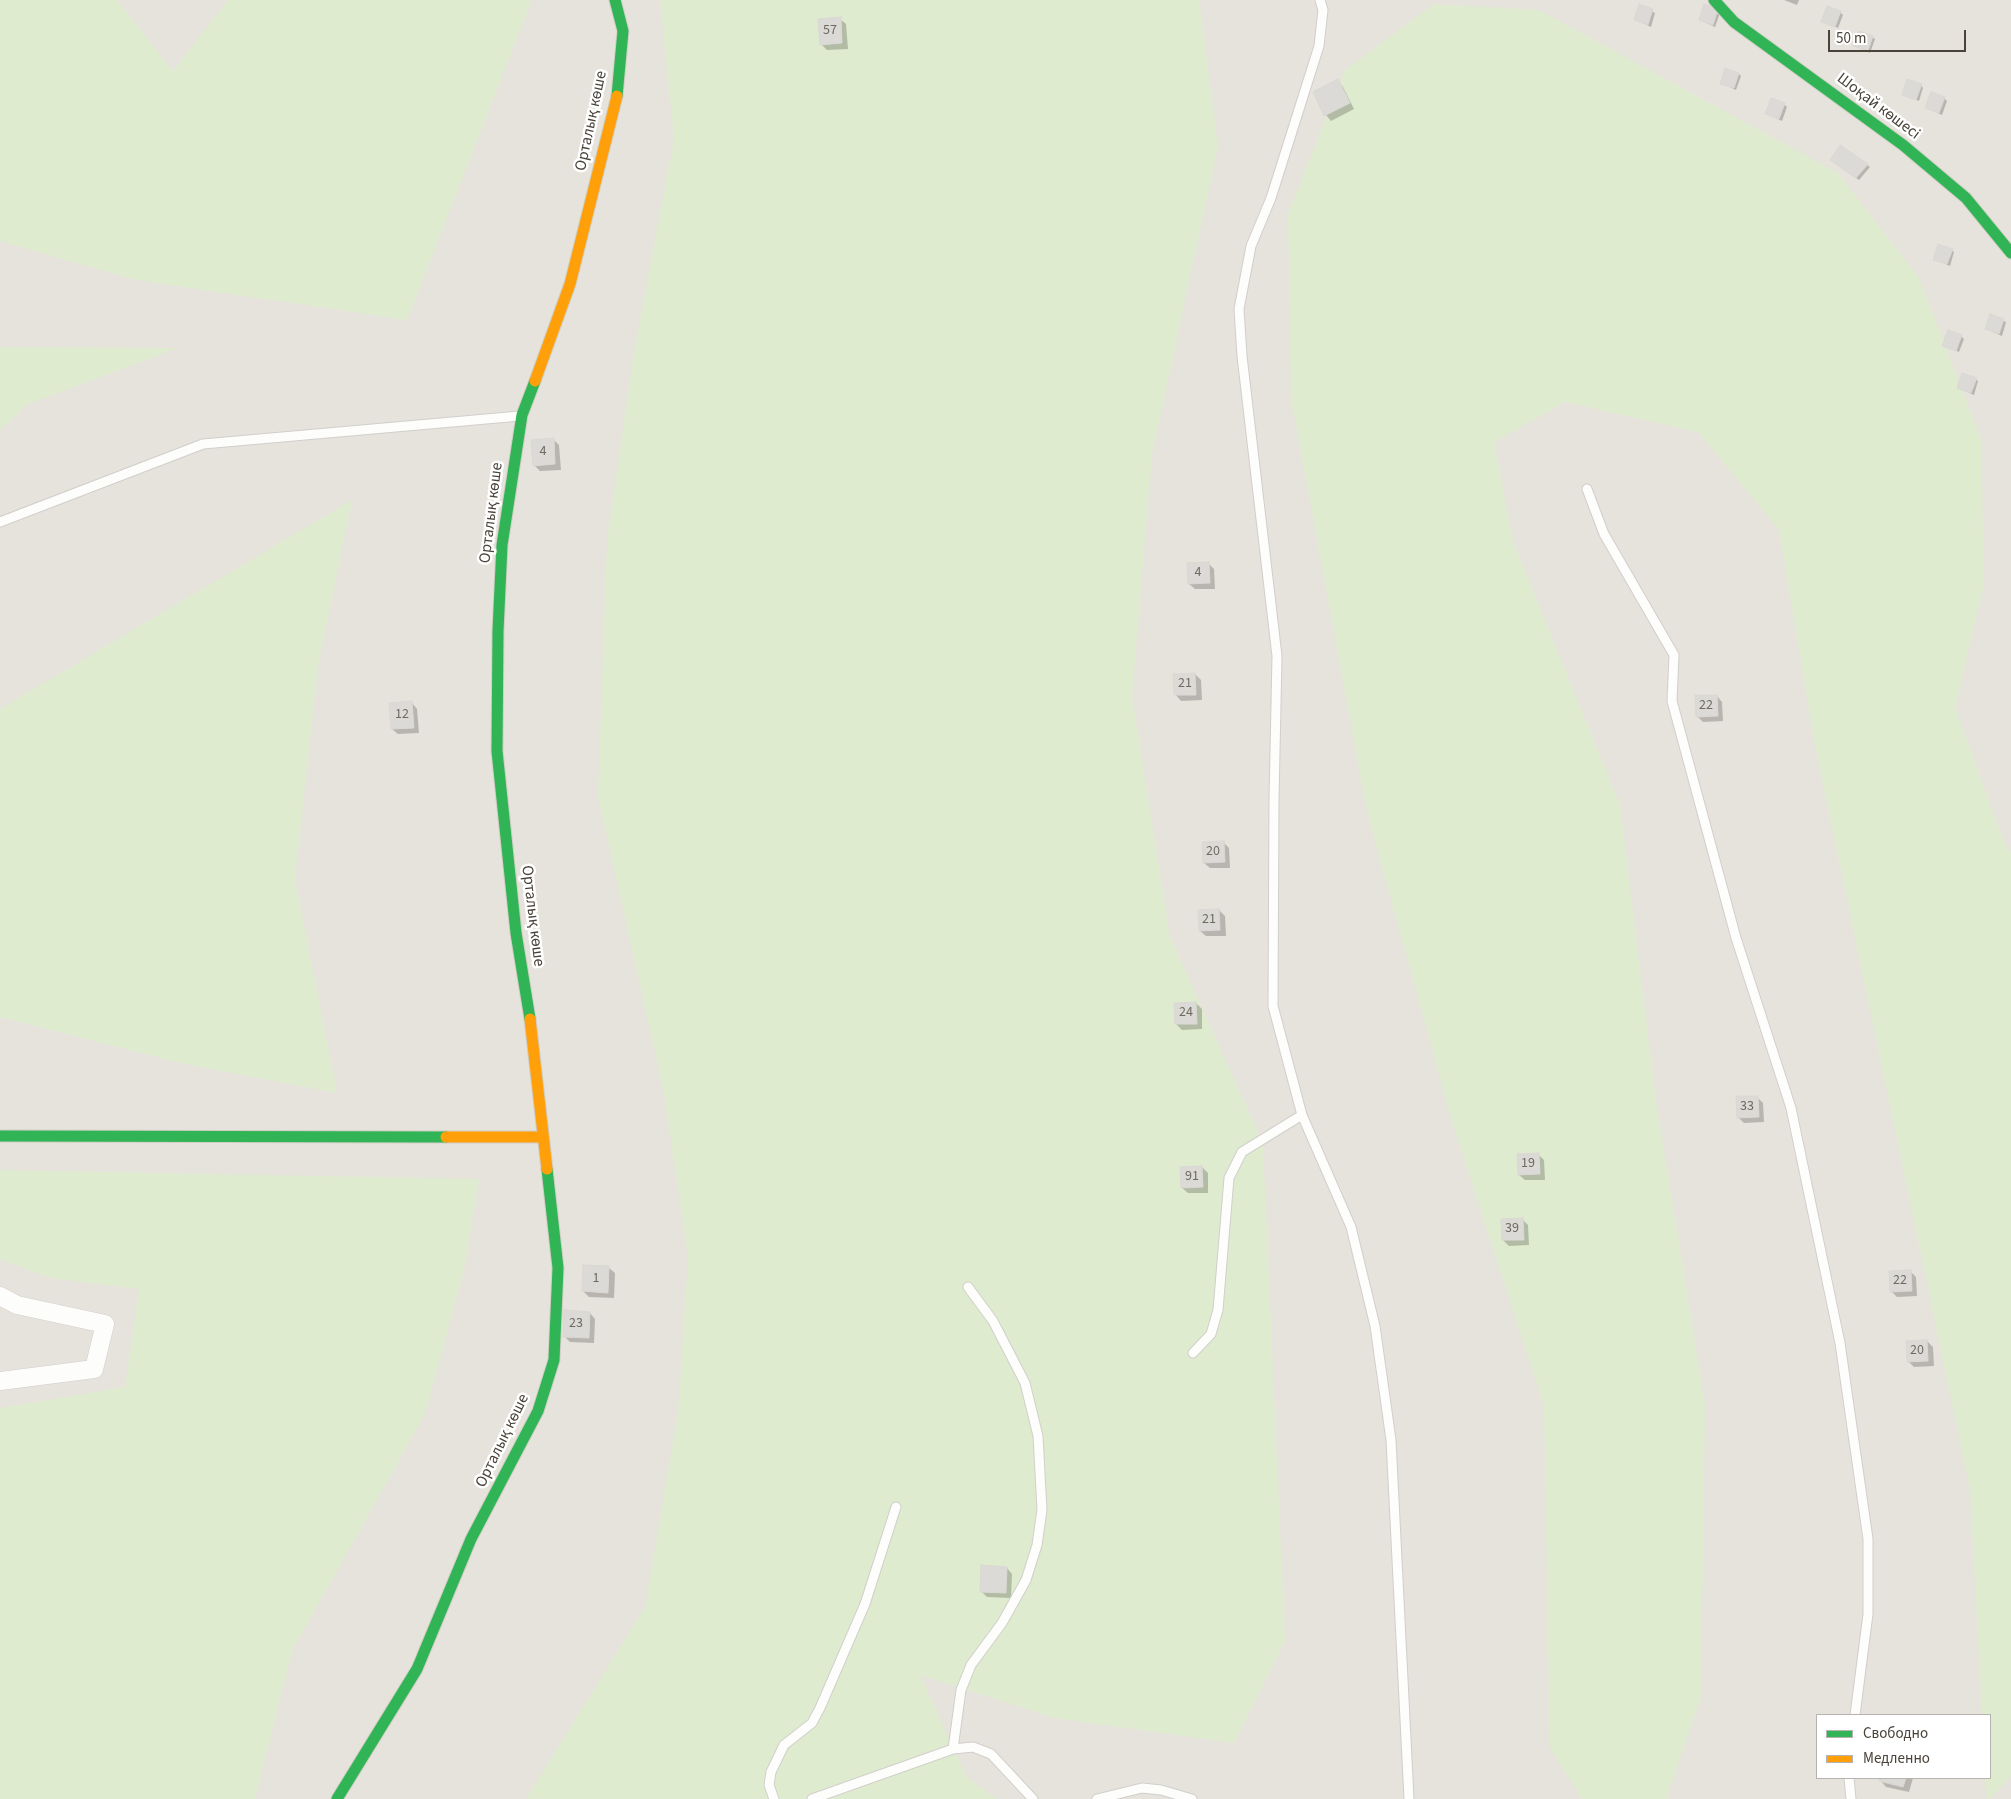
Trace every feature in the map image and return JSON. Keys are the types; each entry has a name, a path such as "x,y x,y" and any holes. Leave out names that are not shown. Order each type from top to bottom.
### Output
{"street":[{"name":"Орталық көше","path":"336,1799 417,1669 472,1540 538,1411 552,1368 558,1318 558,1268 530,1015 516,933 497,752 498,631 502,545 522,415 570,284 616,100 623,32 615,0"},
{"name":"Шоқай көшесі","path":"1714,0 1734,22 1903,145 1966,198 2011,253"},
{"path":"0,1136 543,1137"},
{"path":"0,1296 17,1305 105,1324 94,1369 0,1381"}],"lane":[{"path":"1320,0 1323,10 1319,46 1271,198 1251,246 1239,309 1242,356 1278,656 1274,800 1274,1006 1302,1115 1352,1227 1374,1326 1391,1440 1409,1799"},
{"path":"0,522 203,444 522,415"},
{"path":"1587,489 1604,534 1674,655 1672,701 1736,938 1791,1108 1840,1343 1868,1539 1868,1614 1855,1714"},
{"path":"1193,1352 1211,1334 1218,1310 1229,1178 1242,1152 1302,1115"},
{"path":"952,1749 961,1690 971,1665 1002,1623 1026,1580 1037,1546 1042,1510 1038,1436 1025,1383 993,1322 968,1287"},
{"path":"774,1799 769,1785 771,1772 784,1745 812,1723 820,1708 865,1604 896,1507"},
{"path":"812,1799 952,1749 973,1746 983,1749 998,1761 1022,1790 1033,1799"},
{"path":"1850,1779 1851,1799"},
{"path":"1097,1799 1142,1788 1161,1790 1192,1799"}],"shaded area":[{"path":"0,0 2011,0 2011,1799 0,1799"}],"green space":[{"path":"0,0 117,0 173,71 228,0 527,0 531,2 407,320 136,280 0,241"},
{"path":"660,0 1199,0 1218,146 1152,454 1132,697 1170,937 1263,1143 1285,1641 1234,1743 1055,1718 920,1675 967,1778 997,1799 526,1799 645,1607 678,1412 688,1258 664,1093 598,797 607,540 634,352 674,139"},
{"path":"1434,4 1539,10 1838,173 1919,278 1981,439 1984,584 1955,707 2003,840 2011,852 2011,1776 1990,1799 1987,1799 1985,1779 1991,1779 1991,1714 1982,1714 1970,1490 1815,746 1779,530 1698,432 1565,402 1494,442 1513,542 1620,805 1656,1101 1705,1405 1701,1697 1666,1799 1582,1799 1550,1748 1544,1406 1453,1125 1367,812 1291,398 1288,214 1345,70"},
{"path":"0,347 178,348 28,404 0,430"},
{"path":"352,500 318,665 295,879 337,1093 185,1064 0,1017 0,709"},
{"path":"0,1170 479,1179 464,1270 425,1414 292,1651 255,1799 0,1799 0,1408 125,1387 139,1289 50,1278 0,1259"}],"building":[{"path":"1639,4 1653,9 1648,25 1634,20"},
{"path":"1704,4 1718,9 1713,25 1699,20"},
{"path":"1827,6 1841,11 1835,27 1821,22"},
{"path":"841,17 842,43 820,45 818,19"},
{"path":"1859,31 1873,36 1868,51 1853,46"},
{"path":"1725,68 1739,73 1734,88 1720,84"},
{"path":"1338,79 1350,103 1324,116 1313,92"},
{"path":"1907,79 1922,84 1916,100 1902,95"},
{"path":"1931,92 1945,97 1939,113 1925,108"},
{"path":"1771,98 1785,103 1779,119 1765,114"},
{"path":"1840,145 1868,164 1856,178 1830,160"},
{"path":"1938,244 1953,249 1947,264 1933,260"},
{"path":"1990,314 2004,319 1999,334 1985,329"},
{"path":"1948,330 1962,335 1956,351 1942,346"},
{"path":"1962,373 1977,378 1971,393 1957,388"},
{"path":"554,438 555,464 533,466 531,440"},
{"path":"1209,562 1210,583 1188,584 1187,563"},
{"path":"1195,673 1196,695 1174,695 1173,674"},
{"path":"1695,695 1717,695 1718,716 1696,717"},
{"path":"412,701 414,728 391,729 389,703"},
{"path":"1224,841 1225,862 1203,863 1202,842"},
{"path":"1219,909 1220,930 1199,931 1198,910"},
{"path":"1196,1002 1197,1024 1175,1024 1174,1003"},
{"path":"1736,1096 1758,1096 1759,1117 1737,1118"},
{"path":"1539,1153 1540,1174 1518,1175 1517,1154"},
{"path":"1202,1166 1203,1187 1181,1188 1180,1167"},
{"path":"1523,1218 1524,1240 1502,1240 1501,1219"},
{"path":"583,1265 609,1266 608,1293 582,1291"},
{"path":"1911,1270 1912,1291 1890,1292 1889,1271"},
{"path":"564,1310 590,1312 589,1338 563,1337"},
{"path":"1927,1340 1928,1361 1907,1362 1906,1341"},
{"path":"981,1565 1007,1567 1006,1593 980,1592"},
{"path":"1880,1779 1906,1779 1903,1787 1879,1781"}],"traffic: fast":[{"path":"615,0 623,31 617,96"},
{"path":"1714,0 1734,22 1903,145 1966,198 2011,253"},
{"path":"530,1019 516,933 497,751 498,631 502,545 522,415 535,381"},
{"path":"0,1136 446,1137"},
{"path":"337,1799 417,1669 471,1539 538,1411 554,1360 558,1268 547,1169"}],"traffic: slow":[{"path":"535,381 570,284 617,96"},
{"path":"530,1019 547,1169"},
{"path":"446,1137 543,1137"}]}
